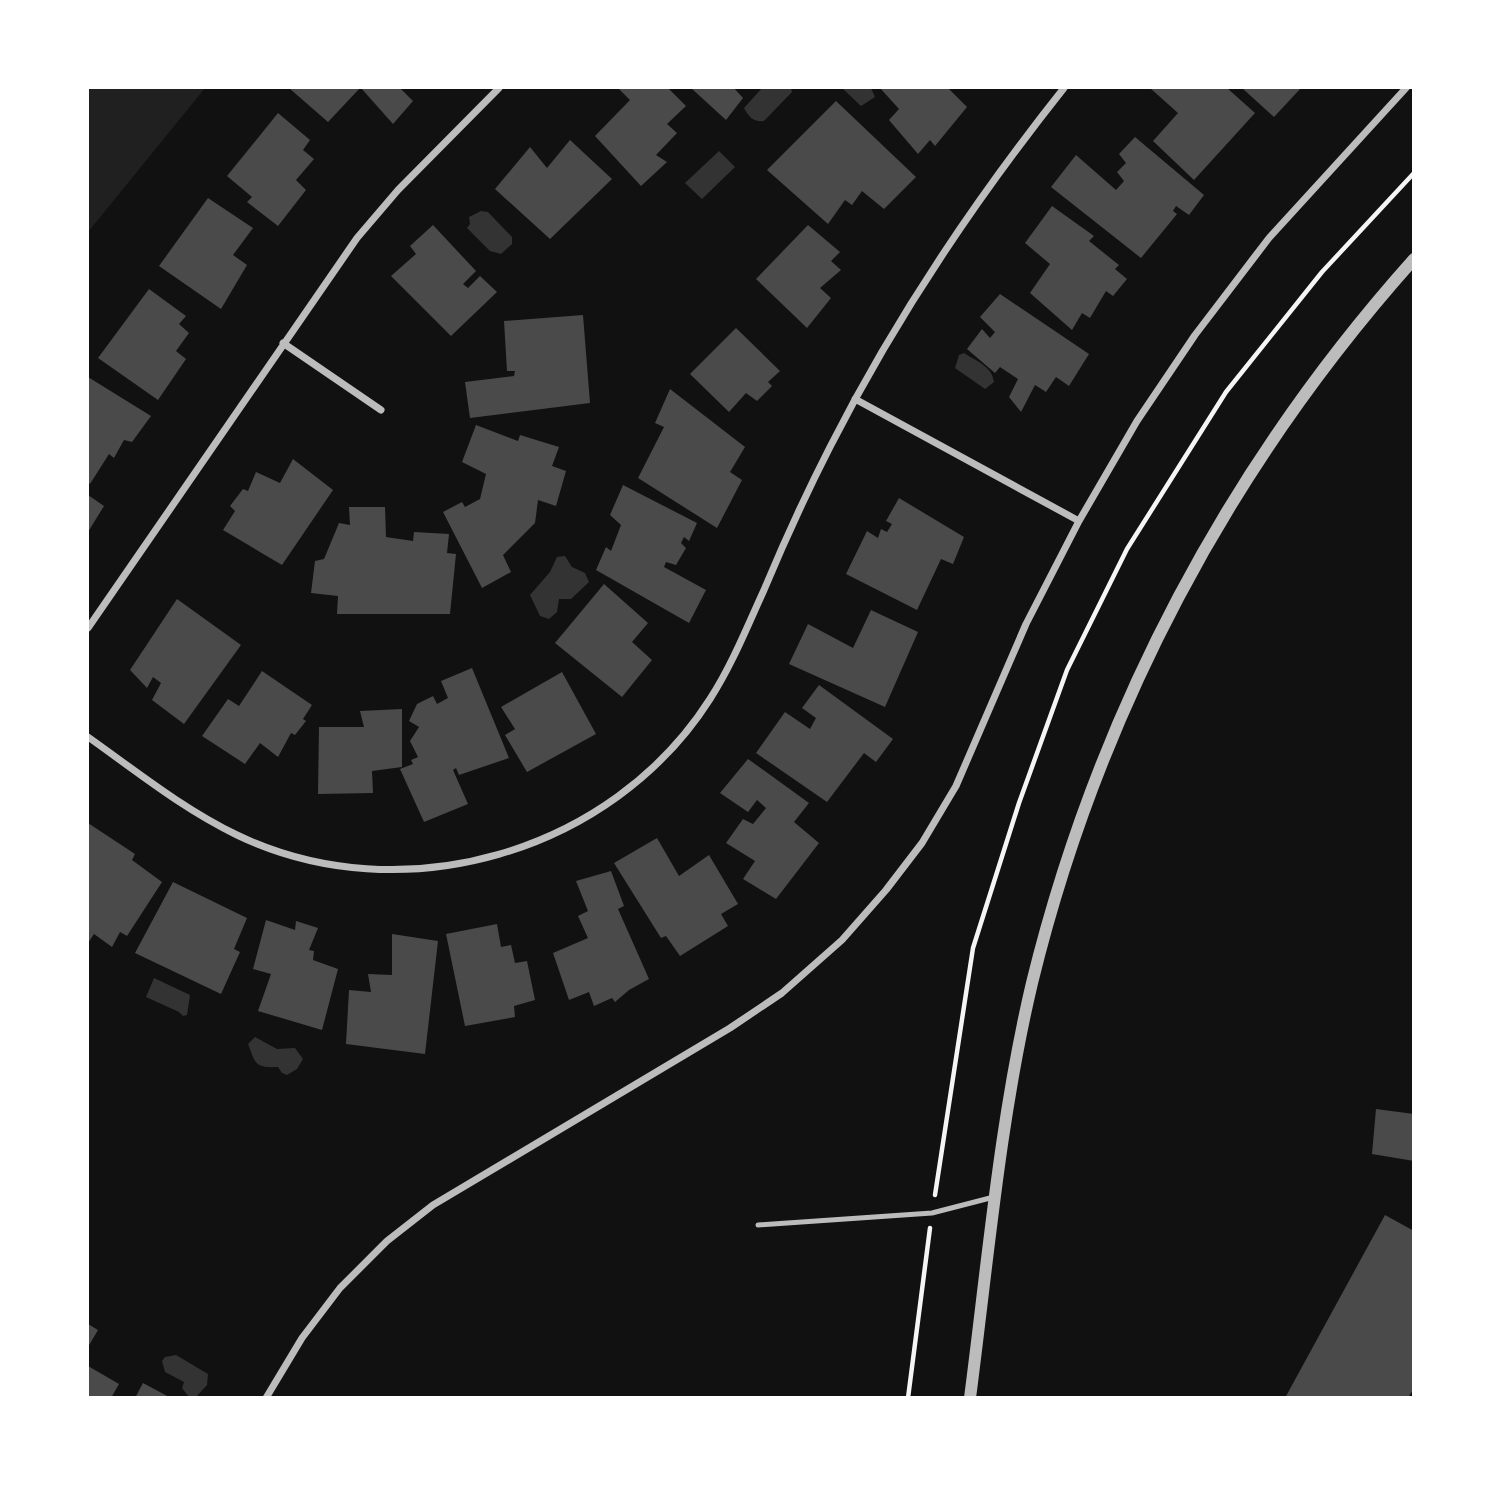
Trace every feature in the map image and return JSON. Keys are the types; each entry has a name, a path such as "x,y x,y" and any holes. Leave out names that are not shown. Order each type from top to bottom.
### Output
{"street":[{"path":"88,628 357,238 398,190 499,88"},
{"path":"88,737 191,811 239,836 323,863 368,869 418,870 468,864 556,835 604,808 649,771 681,738 709,701 732,661 789,531 855,399 894,330 959,227 1064,88"},
{"path":"266,1398 302,1338 332,1298 387,1241 433,1205 730,1028 782,993 842,940 886,890 922,843 956,786 1026,624 1079,520 1137,421 1203,324 1269,238 1406,88"},
{"path":"970,1398 1010,1096 1035,972 1062,875 1095,779 1144,662 1210,536 1271,440 1338,348 1413,259"},
{"path":"283,343 381,410"},
{"path":"855,399 1079,520"}],"lane":[{"path":"758,1225 932,1213 997,1196"}],"shaded area":[{"path":"88,88 205,88 88,232"},
{"path":"762,88 791,88 792,92 764,121 757,121 744,108"},
{"path":"842,88 871,88 875,97 861,106"},
{"path":"719,151 735,167 702,199 685,183"},
{"path":"481,211 488,212 512,237 512,244 501,254 490,251 467,228 470,224 469,217"},
{"path":"964,353 987,368 994,382 985,389 955,368 959,355"},
{"path":"565,556 572,567 585,573 589,582 571,599 559,599 557,612 549,619 540,616 530,595 550,572 557,557"},
{"path":"154,978 190,995 187,1015 183,1016 146,997"},
{"path":"255,1037 277,1049 295,1048 303,1059 297,1069 287,1075 278,1067 264,1067 257,1063 248,1044"},
{"path":"176,1355 208,1374 207,1385 196,1397 189,1397 182,1388 184,1382 165,1372 162,1361 165,1357"}],"building":[{"path":"289,88 360,88 328,122"},
{"path":"361,88 400,88 413,101 393,124"},
{"path":"618,88 668,88 686,106 667,124 677,133 656,155 667,162 641,186 595,136 630,100"},
{"path":"691,88 734,88 743,98 726,120"},
{"path":"880,88 948,88 967,107 935,146 930,140 918,154 889,120 899,109"},
{"path":"1150,88 1227,88 1255,113 1194,180 1153,141 1178,113"},
{"path":"1242,88 1301,88 1274,117"},
{"path":"836,101 916,177 884,209 862,191 852,205 845,200 828,224 767,170"},
{"path":"278,113 310,140 303,150 314,159 296,180 306,190 278,226 247,202 252,197 227,176"},
{"path":"1135,137 1204,195 1189,215 1176,206 1173,211 1177,214 1141,258 1051,187 1076,155 1116,190 1124,181 1117,172 1126,163 1119,154"},
{"path":"570,140 612,179 550,239 495,189 530,147 547,168"},
{"path":"208,198 253,228 233,255 247,265 221,309 159,266"},
{"path":"1052,206 1094,236 1089,241 1119,265 1115,269 1127,279 1113,296 1106,291 1090,318 1082,313 1072,330 1030,293 1050,264 1025,243"},
{"path":"433,225 476,271 463,284 468,288 480,276 497,292 451,336 391,276 416,254 410,246"},
{"path":"808,225 840,252 831,261 841,270 820,288 831,298 807,328 756,279"},
{"path":"149,289 186,316 179,324 189,333 176,351 186,359 158,400 98,358"},
{"path":"1000,294 1089,354 1069,386 1056,377 1046,392 1035,385 1021,412 1009,397 1018,379 1000,367 995,373 967,349 982,329 990,338 995,332 980,317"},
{"path":"583,315 590,403 470,418 465,382 514,376 515,371 507,371 504,321"},
{"path":"736,328 780,371 768,382 772,386 757,401 746,393 729,412 690,374"},
{"path":"88,377 151,416 132,442 124,440 114,458 109,454 90,484 88,482"},
{"path":"670,389 745,447 730,472 742,480 717,528 638,478 664,427 655,423"},
{"path":"476,425 518,441 520,435 559,447 552,466 566,471 556,506 538,500 535,523 503,555 511,572 482,588 443,512 462,502 465,507 480,499 486,474 462,462"},
{"path":"293,459 333,490 282,565 223,530 235,511 230,506 243,489 248,491 256,472 280,483"},
{"path":"623,485 697,523 689,541 684,537 681,543 686,548 676,565 666,562 664,567 706,590 689,623 596,570 606,547 611,551 621,525 610,515"},
{"path":"88,495 104,506 88,532"},
{"path":"899,498 964,537 953,564 941,559 917,610 846,574 867,531 878,538 881,529 887,532 892,524 886,521"},
{"path":"349,507 385,507 386,537 413,541 414,532 449,534 447,553 456,554 450,614 337,614 338,596 311,593 315,561 324,559 339,523 350,525"},
{"path":"604,584 648,623 632,642 652,660 622,697 555,643"},
{"path":"177,599 241,645 184,724 152,700 161,683 153,677 147,688 130,670"},
{"path":"871,610 918,632 885,707 789,664 808,624 853,648"},
{"path":"472,668 509,758 459,775 456,768 453,770 468,804 424,822 400,769 413,764 411,760 418,757 410,741 419,727 409,721 417,704 433,696 437,704 448,698 441,681"},
{"path":"262,671 312,705 303,719 306,721 295,735 291,733 278,757 260,743 245,764 202,736 228,699 239,706"},
{"path":"562,672 596,734 527,772 505,735 515,729 501,707"},
{"path":"819,685 893,739 876,762 864,753 827,802 756,753 785,712 810,729 816,718 802,708"},
{"path":"402,709 402,767 372,771 373,793 318,794 319,727 364,727 360,711"},
{"path":"748,759 809,803 794,822 819,843 776,899 743,879 755,861 726,843 743,819 753,824 766,808 757,800 748,812 720,793"},
{"path":"88,823 135,854 132,860 162,882 127,936 120,932 112,947 94,934 88,943"},
{"path":"657,838 679,876 709,855 738,904 721,914 728,926 680,956 666,936 661,938 614,863"},
{"path":"611,871 624,906 618,909 649,979 615,1002 612,998 594,1006 589,992 569,1000 553,953 588,938 578,916 588,911 576,881"},
{"path":"173,882 247,918 234,949 240,952 221,994 135,953"},
{"path":"266,920 295,930 296,921 318,928 309,950 314,951 313,960 338,969 322,1030 258,1011 271,974 253,969"},
{"path":"497,924 501,947 511,945 515,963 527,961 535,1000 514,1006 515,1017 465,1026 446,934"},
{"path":"392,934 438,941 425,1054 346,1044 349,990 371,992 368,974 392,975"},
{"path":"1376,1109 1414,1114 1414,1161 1372,1154"},
{"path":"1385,1215 1414,1231 1414,1388 1408,1398 1285,1398"},
{"path":"88,1324 98,1330 88,1347"},
{"path":"88,1366 119,1384 111,1398 88,1398"},
{"path":"143,1383 171,1398 135,1398"}]}
